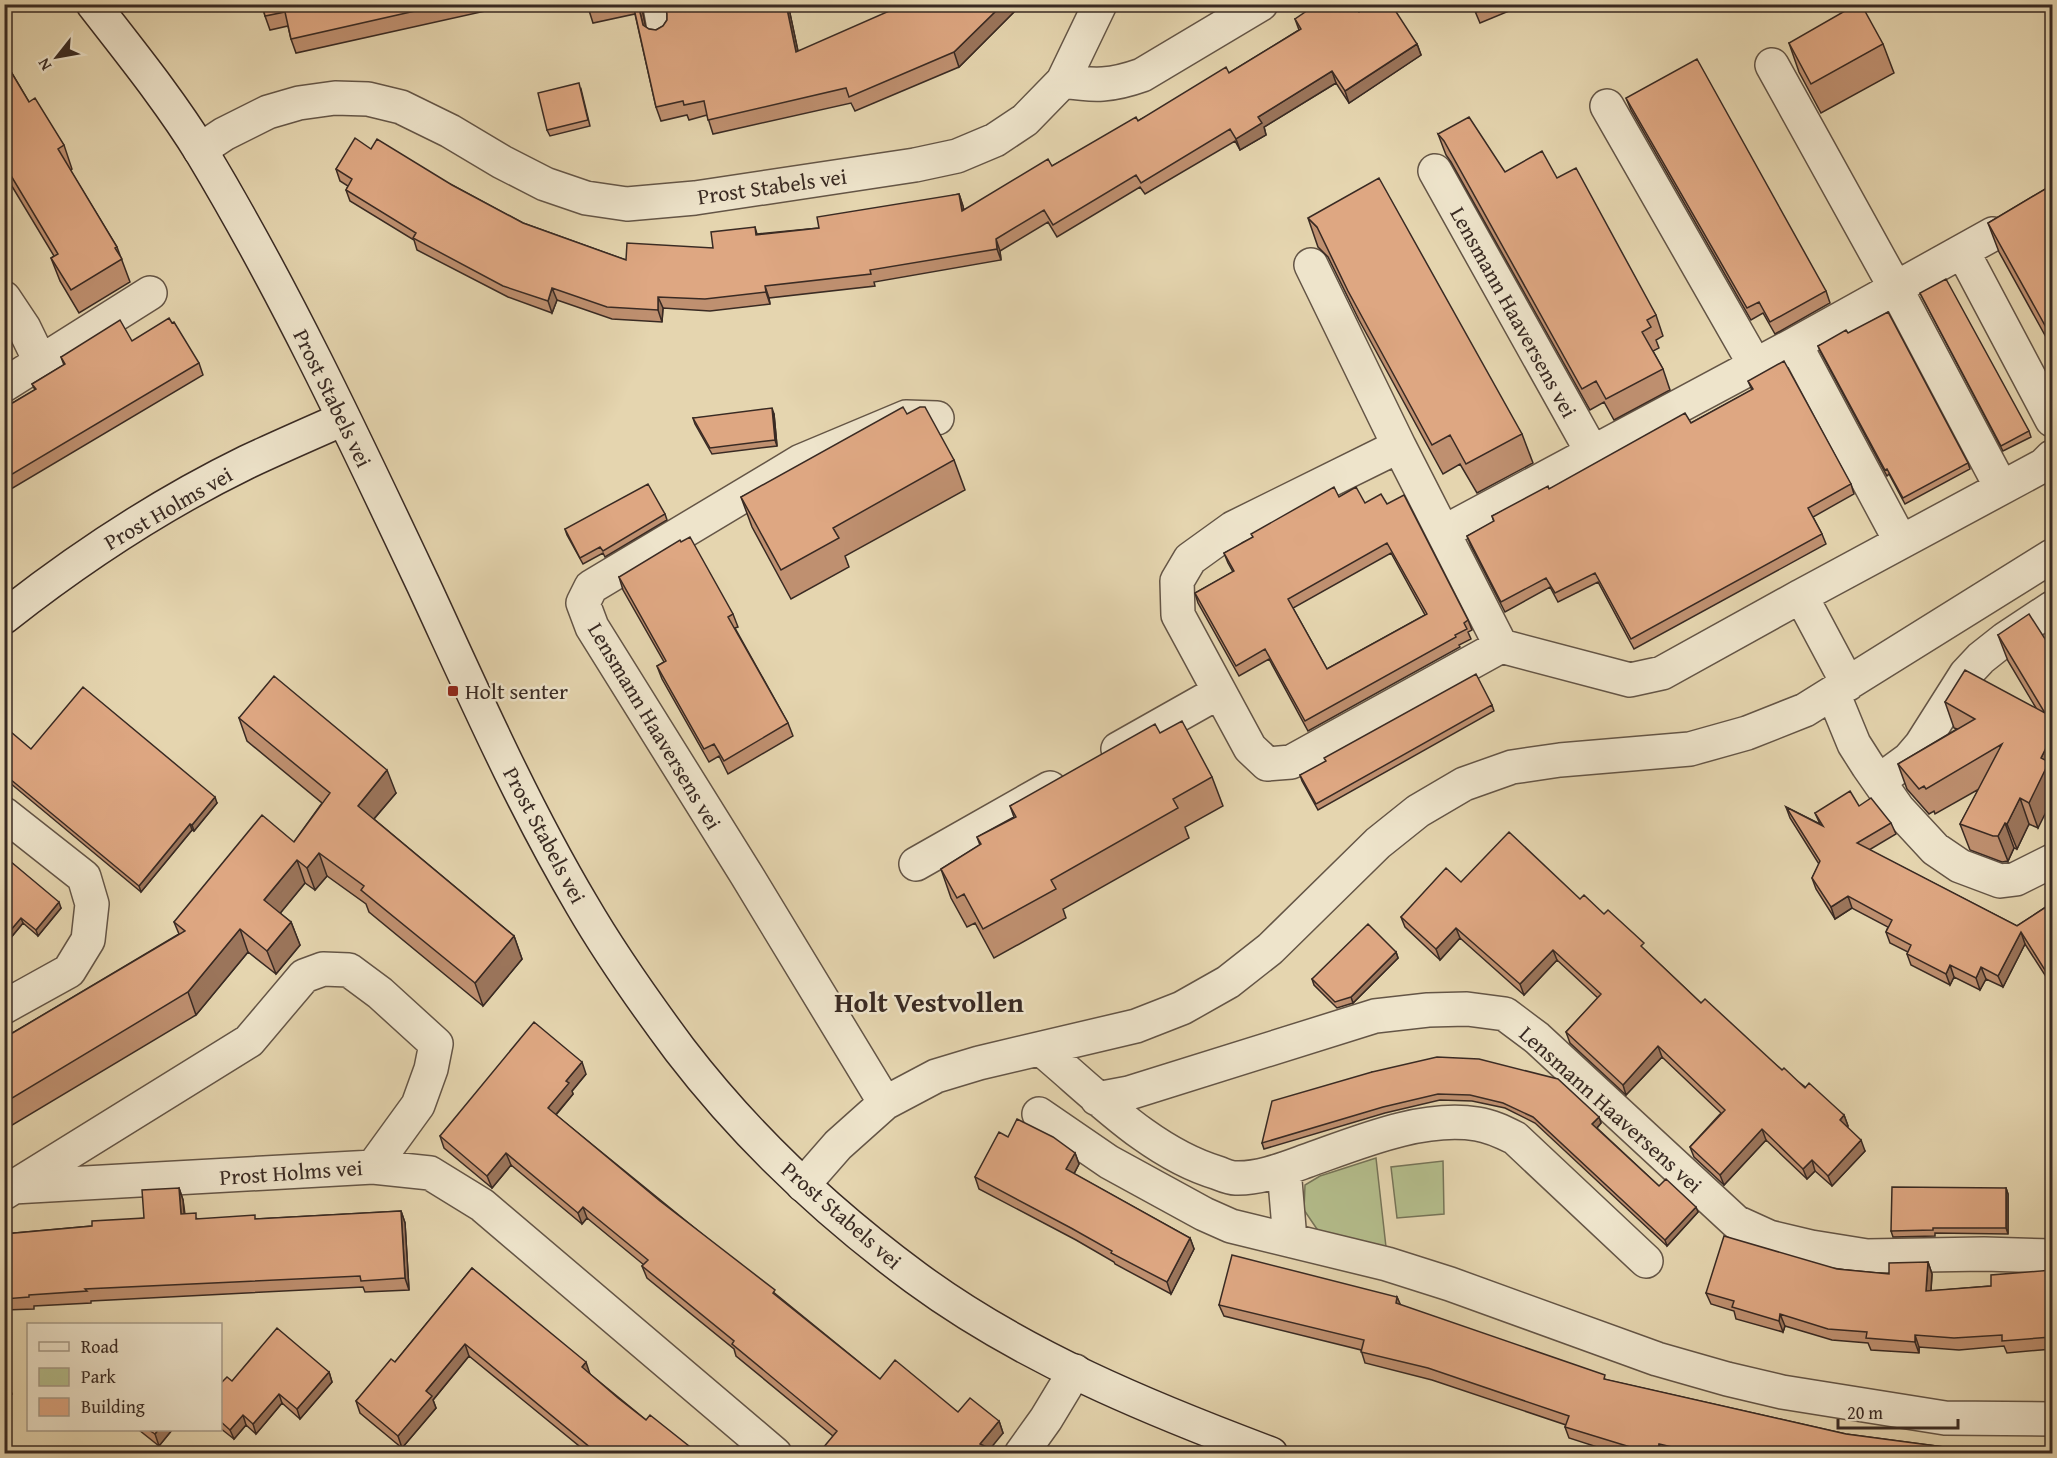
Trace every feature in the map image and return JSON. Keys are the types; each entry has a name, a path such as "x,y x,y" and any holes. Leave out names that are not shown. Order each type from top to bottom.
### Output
{"street":[{"name":"Prost Stabels vei","path":"93,4 148,76 200,150 286,304 398,532 510,771 583,907 682,1053 723,1103 804,1185 918,1280 973,1316 1075,1371 1151,1407 1271,1454"},
{"name":"Prost Stabels vei","path":"200,150 245,122 268,112 299,103 335,98 368,99 401,107 450,131 545,184 586,198 627,204 649,203 904,167 957,156 995,140 1025,120 1063,81 1101,4"},
{"path":"1063,81 1094,86 1122,82 1142,75 1261,4"},
{"path":"1772,65 1896,289 2001,487"},
{"path":"1607,106 1755,366"},
{"name":"Lensmann Haaversens vei","path":"1435,171 1592,453"},
{"path":"1444,532 1755,366 1993,234"},
{"path":"1963,252 2052,420"},
{"path":"1311,264 1399,446 1501,646"},
{"path":"4,385 150,292"},
{"path":"4,298 24,328 40,361"},
{"path":"1795,344 1901,542"},
{"name":"Lensmann Haaversens vei","path":"885,1103 592,627 583,603 591,587 801,461 906,417 937,418"},
{"name":"Prost Holms vei","path":"4,617 74,565 169,506 245,463 343,419"},
{"path":"1399,446 1233,528 1190,559 1177,581 1178,615 1250,748 1268,764 1291,762 1501,646 1630,680 1662,673 2044,465 2052,457"},
{"path":"804,1185 838,1145 885,1103 936,1076 1136,1026 1182,1008 1228,982 1270,949 1378,843 1418,811 1464,784 1512,767 1560,760 1690,749 1747,733 1805,710 2052,556"},
{"path":"1801,596 1841,688 1854,744 1898,809 1919,834 1935,849 1960,866 2000,881 2016,879 2052,861"},
{"path":"1879,781 1909,759 1921,745 1966,674 1980,658 2052,608"},
{"path":"916,864 1219,692"},
{"path":"4,814 84,877 92,904 88,940 69,971 4,1007"},
{"name":"Prost Holms vei","path":"323,969 349,970 380,993 436,1044 431,1069 418,1105 373,1167 9,1190 242,1046 249,1041 304,976 323,969"},
{"name":"Lensmann Haaversens vei","path":"1097,1099 1129,1093 1375,1016 1428,1010 1467,1009 1505,1014 1537,1038 1736,1222 1768,1237 1867,1256 1984,1254 2052,1256"},
{"path":"1041,1049 1097,1099 1167,1151 1202,1169 1234,1178 1284,1169 1387,1134 1439,1122 1477,1124 1496,1129 1515,1138 1646,1261"},
{"path":"1039,1114 1109,1162 1204,1214 1231,1226 1398,1267 1657,1359 1782,1392 1945,1418 2052,1419"},
{"path":"373,1167 430,1173 482,1205 775,1454"},
{"path":"1284,1169 1290,1240"},
{"path":"1022,1454 1075,1371"}],"lane":[{"path":"654,4 659,31"}],"green space":[{"path":"1376,1158 1386,1247 1319,1232 1304,1210 1305,1185 1320,1176"},
{"path":"1443,1161 1444,1214 1397,1218 1391,1167"}],"building":[{"path":"262,4 446,4 291,39 285,12 265,16"},
{"path":"587,4 606,4 588,8"},
{"path":"633,4 638,4 643,25 656,30 667,20 665,4 786,4 796,52 905,4 1003,4 954,52 849,97 846,88 708,120 704,101 684,105 683,101 656,107"},
{"path":"1317,4 1354,4 1359,12 1370,4 1391,4 1417,44 1345,91 1332,71 1258,117 1262,123 1236,139 1230,129 1141,183 1136,175 1053,225 1044,210 996,239 997,249 870,270 871,274 765,286 766,292 705,299 658,297 658,310 607,307 552,288 548,301 503,286 413,238 416,233 346,190 352,179 336,169 355,138 371,149 377,139 452,185 523,223 626,260 627,243 713,248 711,232 755,227 756,235 819,228 817,217 959,194 962,211 1048,159 1052,166 1136,117 1138,121 1226,67 1229,73 1301,29 1295,19"},
{"path":"1473,4 1496,4 1476,12"},
{"path":"1857,4 1861,4 1883,44 1811,84 1789,43"},
{"path":"1697,59 1826,291 1770,322 1759,302 1747,308 1626,98"},
{"path":"4,60 29,102 35,98 64,145 58,149 122,259 71,290 51,258 58,254 4,164"},
{"path":"579,83 588,120 547,130 538,93"},
{"path":"1469,117 1505,172 1542,151 1557,178 1576,168 1656,315 1647,320 1651,327 1642,332 1663,369 1606,399 1596,381 1582,389 1438,134"},
{"path":"1379,178 1522,434 1466,464 1450,435 1432,445 1348,291 1317,227 1308,218"},
{"path":"2052,185 2052,338 1988,223"},
{"path":"1946,279 2029,431 2001,446 1920,293"},
{"path":"1888,312 1968,463 1903,498 1887,469 1885,470 1818,346 1846,330 1848,333"},
{"path":"169,318 172,323 174,322 199,363 4,479 4,408 36,389 32,384 65,364 61,357 120,320 132,341"},
{"path":"1784,361 1851,484 1808,508 1822,534 1631,639 1595,573 1555,593 1546,578 1501,602 1467,536 1494,521 1492,516 1548,486 1549,489 1685,413 1691,423 1753,389 1748,381"},
{"path":"903,407 907,414 920,407 925,407 954,460 833,528 839,538 781,570 741,497"},
{"path":"772,408 775,440 710,448 693,418"},
{"path":"648,484 665,514 603,551 600,547 580,558 565,529"},
{"path":"1334,487 1339,497 1356,487 1365,503 1381,494 1387,504 1404,495 1468,620 1464,623 1467,629 1305,721 1265,649 1236,666 1195,593 1234,571 1224,553 1253,537 1251,534","holes":["1387,543 1427,614 1327,669 1288,599"]},
{"path":"690,537 733,614 728,617 788,723 724,761 714,744 704,749 657,666 666,661 619,577 680,540 681,542"},
{"path":"2029,614 2047,642 2052,639 2052,736 2041,758 2049,762 2029,803 2020,798 2007,824 2005,823 1998,836 1993,836 1960,824 2002,744 1926,789 1924,786 1919,789 1898,764 1975,719 1945,702 1965,670 2045,713 1998,635"},
{"path":"1476,674 1492,705 1316,804 1300,775 1326,761 1324,758"},
{"path":"274,676 387,770 358,806 514,936 475,983 361,890 364,886 319,853 307,868 297,860 264,900 291,922 267,951 240,929 188,992 4,1103 4,1038 185,931 174,922 262,815 294,842 330,793 239,718"},
{"path":"83,687 215,797 139,886 4,774 4,740 11,732 31,749"},
{"path":"1182,721 1212,777 1173,799 1178,808 1051,880 1056,889 983,929 964,894 957,898 941,869 981,844 977,837 1016,817 1010,806 1155,724 1160,733"},
{"path":"1850,791 1859,806 1871,798 1891,823 1857,843 2017,926 2052,903 2052,972 2048,975 2021,932 1998,976 1981,967 1976,978 1950,965 1946,974 1907,954 1911,945 1886,932 1892,920 1848,896 1831,907 1812,878 1820,861 1786,807 1823,826 1815,813"},
{"path":"1509,832 1580,899 1584,895 1604,914 1608,910 1644,943 1641,946 1701,1003 1705,999 1782,1070 1784,1068 1805,1088 1809,1083 1844,1115 1840,1120 1861,1140 1828,1176 1812,1160 1803,1169 1762,1129 1720,1175 1690,1147 1725,1110 1658,1046 1623,1085 1566,1032 1601,994 1553,950 1520,984 1456,928 1436,949 1401,917 1446,868 1461,882"},
{"path":"4,856 59,902 36,930 21,918 4,938"},
{"path":"1368,924 1396,952 1351,997 1335,1002 1312,979"},
{"path":"534,1022 582,1062 566,1081 569,1083 548,1108 660,1201 775,1290 773,1293 880,1379 895,1360 958,1412 970,1398 999,1421 980,1444 1002,1454 818,1454 837,1431 732,1344 734,1341 642,1266 648,1260 583,1207 578,1213 506,1153 487,1176 440,1136"},
{"path":"1437,1057 1479,1059 1558,1079 1599,1117 1592,1124 1659,1186 1666,1179 1696,1207 1665,1240 1533,1117 1503,1103 1470,1095 1438,1094 1383,1107 1262,1143 1272,1101 1372,1072"},
{"path":"1017,1119 1053,1137 1075,1153 1066,1169 1190,1238 1167,1282 975,1177 999,1132 1008,1137"},
{"path":"1892,1187 2006,1188 2006,1228 1933,1228 1933,1230 1891,1231"},
{"path":"179,1188 181,1214 196,1213 196,1219 255,1215 255,1219 401,1211 405,1278 361,1281 360,1276 85,1289 87,1291 4,1299 4,1234 92,1226 92,1221 144,1218 142,1190"},
{"path":"1724,1236 1837,1269 1889,1274 1889,1263 1928,1262 1926,1291 1991,1286 1991,1275 2052,1270 2051,1337 2002,1341 2002,1335 1954,1338 1915,1335 1915,1342 1866,1338 1867,1332 1828,1329 1780,1314 1779,1321 1732,1307 1734,1301 1706,1293"},
{"path":"1232,1255 1397,1297 1396,1303 1605,1375 1604,1379 1846,1434 1997,1454 1701,1454 1659,1444 1657,1454 1653,1454 1565,1427 1569,1416 1428,1368 1361,1352 1364,1340 1219,1305"},
{"path":"472,1268 586,1362 582,1367 618,1398 646,1420 650,1415 699,1454 589,1454 592,1449 465,1344 426,1391 432,1396 398,1436 356,1401 391,1359 395,1362"},
{"path":"277,1328 329,1372 297,1409 279,1394 253,1424 243,1415 230,1430 222,1423 222,1382 227,1377 232,1381"}],"place":[{"name":"Holt senter","path":"453,691"}],"district":[{"name":"Holt Vestvollen","path":"929,1002"}]}
